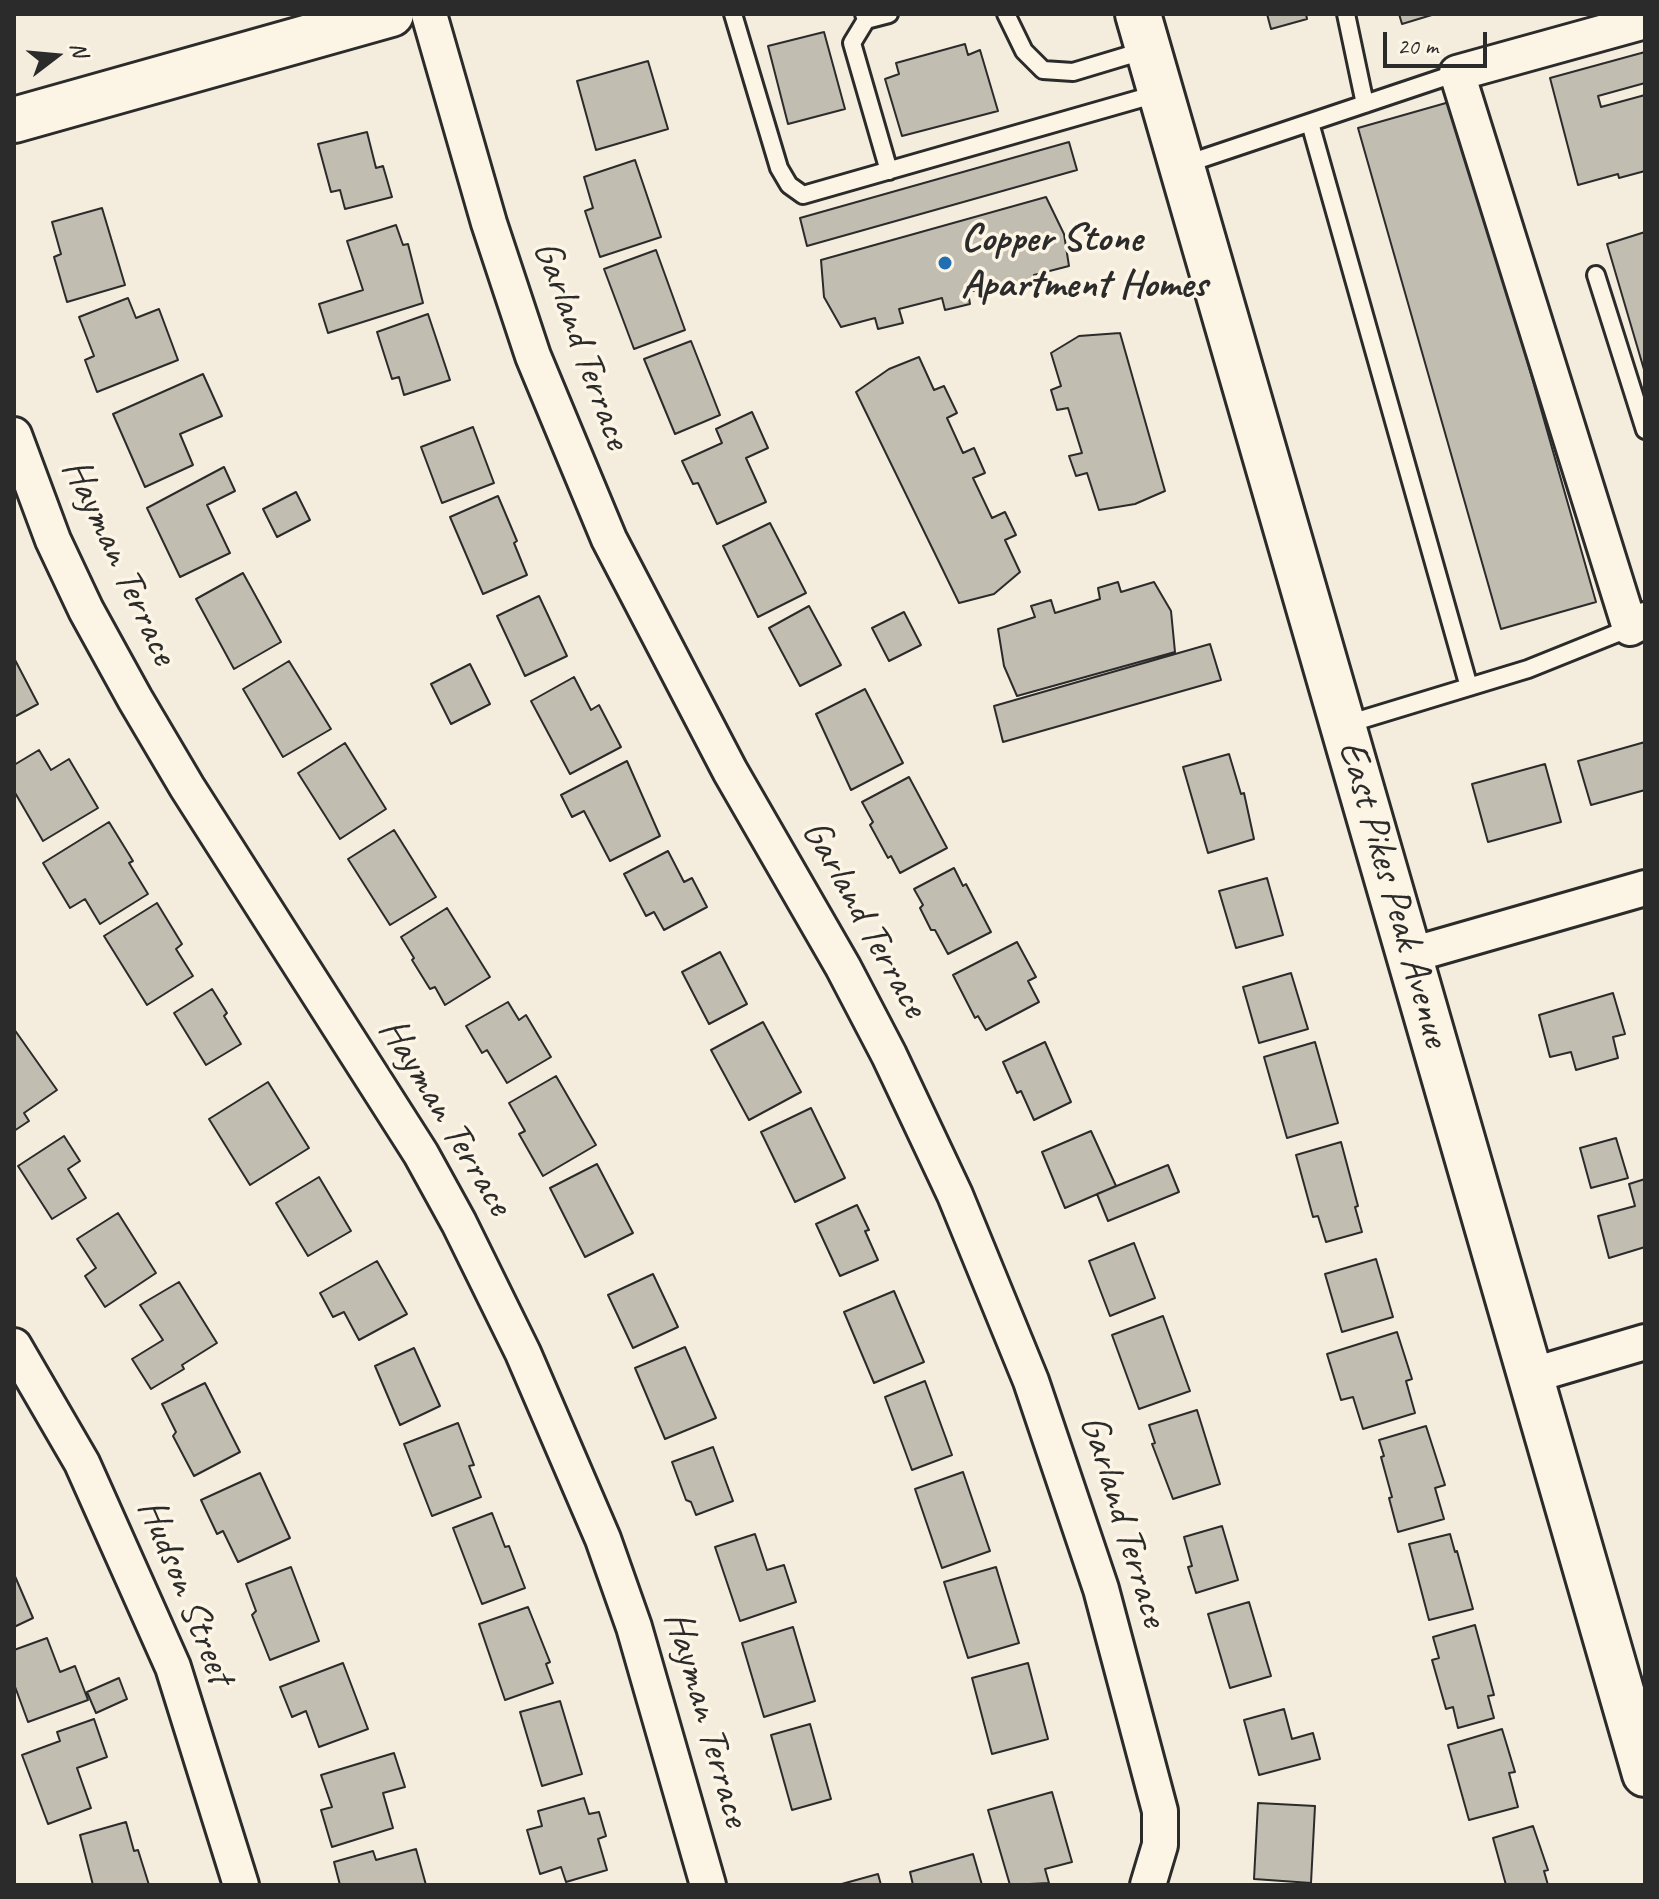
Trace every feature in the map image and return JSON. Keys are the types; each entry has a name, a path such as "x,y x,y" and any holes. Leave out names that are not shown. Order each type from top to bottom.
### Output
{"main road":[{"path":"14,120 391,14"},
{"name":"East Pikes Peak Avenue","path":"1143,32 1645,1774"}],"street":[{"name":"Garland Terrace","path":"429,14 489,223 533,356 609,539 723,758 843,967 889,1055 955,1195 1031,1381 1101,1589 1160,1811 1160,1845 1148,1885"},
{"path":"1637,624 1457,73 1645,21"},
{"name":"Hayman Terrace","path":"14,435 53,540 86,610 135,699 187,787 421,1154 523,1353 603,1539 634,1627 708,1885"},
{"path":"1411,955 1645,888"},
{"path":"1530,1376 1645,1342"},
{"name":"Hudson Street","path":"14,1346 82,1463 173,1667 241,1885"}],"lane":[{"path":"733,14 779,168 789,185 803,195 1160,93"},
{"path":"889,14 865,17 852,43 889,171"},
{"path":"1006,14 1024,51 1043,70 1073,72 1143,32"},
{"path":"1346,14 1365,104"},
{"path":"1181,166 1457,73"},
{"path":"1310,123 1469,687"},
{"path":"1596,275 1645,430"},
{"path":"1344,725 1528,669 1637,624"}],"building":[{"path":"1267,14 1306,14 1307,19 1271,29"},
{"path":"1399,14 1435,14 1402,24"},
{"path":"824,32 845,109 788,124 768,46"},
{"path":"965,44 968,55 980,50 998,111 902,136 885,79 899,74 896,63"},
{"path":"1645,52 1645,83 1598,96 1601,107 1645,95 1645,171 1619,178 1618,174 1578,185 1550,78"},
{"path":"648,61 668,129 596,150 577,81"},
{"path":"1453,101 1596,602 1501,629 1358,128"},
{"path":"367,132 376,168 383,166 392,197 345,209 340,190 331,192 318,144"},
{"path":"1069,142 1077,170 807,246 800,218"},
{"path":"635,160 661,237 600,257 585,211 593,208 584,177"},
{"name":"Copper Stone Apartment Homes","path":"1046,197 1064,234 1069,266 1034,275 1037,286 1008,294 1005,283 968,292 970,304 945,310 942,298 899,309 903,323 878,329 875,318 841,327 824,297 821,260"},
{"path":"102,208 125,285 67,302 54,257 61,254 52,222"},
{"path":"396,225 403,245 408,244 423,303 328,333 319,304 363,290 347,241"},
{"path":"1645,232 1645,373 1607,244"},
{"path":"656,250 685,330 634,349 604,269"},
{"path":"128,298 136,318 159,309 178,360 97,392 85,360 94,356 79,317"},
{"path":"428,314 450,380 404,395 399,377 392,379 377,332"},
{"name":"Copper Stone Apartment Homes","path":"1120,333 1165,491 1135,504 1099,510 1087,473 1076,476 1069,456 1082,453 1068,408 1057,410 1051,390 1061,386 1051,353 1079,336"},
{"path":"691,341 720,415 675,434 644,359"},
{"name":"Copper Stone Apartment Homes","path":"919,357 934,390 944,386 957,413 947,418 963,453 974,448 985,473 973,478 992,518 1005,512 1016,535 1005,540 1020,572 994,594 959,603 856,392 889,369"},
{"path":"203,374 222,416 180,434 193,465 145,487 113,414"},
{"path":"752,412 768,448 746,458 766,502 717,524 698,483 693,484 682,461 722,443 716,429"},
{"path":"473,427 494,483 442,503 421,447"},
{"path":"224,467 235,491 207,505 230,553 180,577 147,508"},
{"path":"296,492 310,520 277,537 263,509"},
{"path":"498,496 527,575 483,594 450,517"},
{"path":"770,523 806,593 758,617 723,546"},
{"path":"243,573 281,642 234,669 196,599"},
{"path":"1118,582 1121,592 1154,582 1171,611 1175,652 1017,696 1004,666 998,629 1035,617 1031,606 1051,600 1055,613 1100,599 1098,588"},
{"path":"539,596 567,656 525,676 497,616"},
{"path":"809,606 841,665 800,686 769,628"},
{"path":"904,612 921,645 889,661 872,628"},
{"path":"1210,644 1221,680 1003,742 994,706"},
{"path":"14,658 38,704 14,717"},
{"path":"289,661 331,729 283,757 243,689"},
{"path":"470,664 490,704 451,724 431,684"},
{"path":"574,677 591,710 599,705 621,747 570,774 531,701"},
{"path":"865,689 903,763 851,790 816,714"},
{"path":"1645,742 1645,790 1591,805 1578,761"},
{"path":"345,743 386,809 340,839 298,773"},
{"path":"39,750 51,770 69,759 98,808 43,841 14,791 14,765"},
{"path":"1229,754 1241,794 1244,793 1254,839 1208,853 1183,767"},
{"path":"627,761 660,836 610,861 584,811 572,817 561,795"},
{"path":"1545,764 1561,822 1488,842 1472,784"},
{"path":"909,777 947,848 900,873 870,825 873,822 862,802"},
{"path":"109,822 133,861 129,863 148,894 100,924 85,899 70,908 43,863"},
{"path":"394,830 436,897 390,925 348,859"},
{"path":"668,851 684,882 692,878 707,907 664,930 654,912 646,916 624,874"},
{"path":"954,868 991,932 948,954 935,930 931,930 914,889"},
{"path":"1267,878 1283,935 1236,948 1219,891"},
{"path":"157,903 182,944 176,949 193,976 147,1005 104,936"},
{"path":"447,908 490,977 445,1005 435,987 430,989 401,937"},
{"path":"1017,942 1036,977 1028,981 1039,1002 986,1030 978,1016 975,1018 953,975"},
{"path":"720,952 747,1004 709,1024 682,972"},
{"path":"1291,973 1308,1029 1259,1043 1243,987"},
{"path":"212,989 241,1044 206,1065 174,1013"},
{"path":"1613,993 1625,1034 1613,1037 1618,1058 1576,1070 1571,1052 1550,1057 1539,1015"},
{"path":"508,1002 519,1020 526,1015 551,1057 507,1083 487,1050 482,1053 466,1026"},
{"path":"763,1022 801,1092 749,1120 711,1050"},
{"path":"14,1029 57,1090 24,1113 29,1121 14,1131"},
{"path":"1045,1042 1071,1102 1034,1120 1003,1062"},
{"path":"1315,1042 1338,1123 1287,1138 1264,1057"},
{"path":"556,1076 596,1145 543,1176 519,1134 525,1131 509,1103"},
{"path":"268,1082 309,1148 250,1185 209,1119"},
{"path":"811,1108 845,1178 795,1202 761,1132"},
{"path":"1091,1131 1116,1186 1065,1208 1042,1152"},
{"path":"64,1136 80,1161 68,1169 86,1198 52,1219 18,1166"},
{"path":"1616,1138 1628,1178 1591,1188 1580,1148"},
{"path":"1341,1142 1362,1232 1326,1242 1318,1216 1313,1217 1296,1155"},
{"path":"597,1164 633,1233 585,1257 550,1188"},
{"path":"1168,1165 1179,1192 1108,1221 1097,1194"},
{"path":"319,1177 351,1231 308,1256 276,1203"},
{"path":"1645,1179 1645,1247 1609,1258 1598,1216 1635,1206 1629,1184"},
{"path":"857,1205 878,1260 840,1276 816,1224"},
{"path":"118,1213 156,1273 105,1307 85,1276 96,1268 77,1239"},
{"path":"1134,1243 1155,1298 1110,1316 1089,1261"},
{"path":"1376,1259 1393,1317 1342,1332 1325,1274"},
{"path":"377,1261 407,1314 359,1340 344,1312 333,1317 320,1293"},
{"path":"653,1274 678,1327 633,1348 608,1295"},
{"path":"179,1282 217,1343 182,1365 184,1369 151,1389 132,1359 163,1340 140,1305"},
{"path":"894,1291 924,1362 874,1383 844,1312"},
{"path":"1163,1316 1190,1391 1139,1409 1112,1335"},
{"path":"1397,1332 1412,1379 1406,1381 1415,1413 1363,1429 1353,1397 1341,1400 1327,1354"},
{"path":"685,1347 716,1418 665,1439 635,1368"},
{"path":"414,1348 440,1406 400,1425 375,1366"},
{"path":"925,1381 952,1455 912,1470 885,1397"},
{"path":"205,1383 240,1452 194,1476 173,1436 176,1432 162,1404"},
{"path":"1197,1410 1220,1484 1173,1499 1152,1444 1155,1443 1149,1425"},
{"path":"458,1423 474,1465 469,1466 481,1497 432,1516 404,1444"},
{"path":"1426,1426 1445,1485 1435,1488 1444,1519 1398,1532 1379,1440"},
{"path":"713,1447 733,1501 696,1515 691,1502 686,1500 672,1462"},
{"path":"963,1472 990,1551 942,1568 915,1489"},
{"path":"260,1473 290,1538 238,1562 223,1531 217,1534 201,1500"},
{"path":"492,1513 525,1588 482,1604 453,1528"},
{"path":"1222,1526 1238,1580 1196,1593 1184,1537"},
{"path":"755,1534 767,1570 784,1565 796,1602 740,1621 715,1547"},
{"path":"1450,1534 1473,1609 1429,1620 1409,1544"},
{"path":"291,1567 319,1641 270,1660 252,1615 256,1611 246,1584"},
{"path":"996,1567 1019,1643 968,1658 944,1582"},
{"path":"14,1574 33,1618 14,1627"},
{"path":"1249,1602 1271,1676 1230,1688 1208,1614"},
{"path":"528,1607 550,1662 546,1664 553,1683 505,1700 479,1624"},
{"path":"1475,1625 1494,1695 1488,1696 1494,1718 1458,1728 1453,1707 1446,1709 1432,1660 1439,1658 1433,1637"},
{"path":"793,1627 815,1701 764,1717 742,1643"},
{"path":"47,1638 60,1672 75,1666 88,1700 28,1722 14,1684 14,1650"},
{"path":"343,1663 368,1729 319,1747 306,1711 292,1717 280,1687"},
{"path":"1028,1663 1048,1739 992,1754 972,1678"},
{"path":"119,1678 127,1699 96,1713 87,1692"},
{"path":"560,1701 582,1774 542,1786 520,1712"},
{"path":"1284,1709 1292,1739 1313,1733 1320,1759 1259,1775 1244,1720"},
{"path":"94,1719 107,1757 77,1768 91,1808 48,1824 22,1755 60,1741 57,1732"},
{"path":"810,1724 831,1799 792,1810 771,1735"},
{"path":"1502,1729 1515,1772 1509,1773 1518,1807 1469,1820 1448,1745"},
{"path":"394,1753 405,1787 383,1793 393,1828 332,1847 321,1810 332,1807 321,1775"},
{"path":"1052,1792 1072,1862 1045,1869 1049,1883 1010,1885 988,1810"},
{"path":"584,1798 589,1814 599,1812 606,1836 598,1839 607,1870 566,1882 561,1867 540,1874 527,1830 542,1826 538,1811"},
{"path":"1258,1803 1315,1806 1311,1883 1254,1879"},
{"path":"126,1822 134,1851 138,1850 149,1885 93,1885 80,1835"},
{"path":"1533,1826 1548,1870 1544,1871 1548,1885 1506,1885 1493,1838"},
{"path":"416,1849 426,1885 340,1885 334,1862 373,1851 376,1860"},
{"path":"973,1854 982,1885 913,1885 910,1872"},
{"path":"878,1874 881,1885 838,1885"}],"place":[{"name":"Copper Stone Apartment Homes","path":"945,263"}]}
